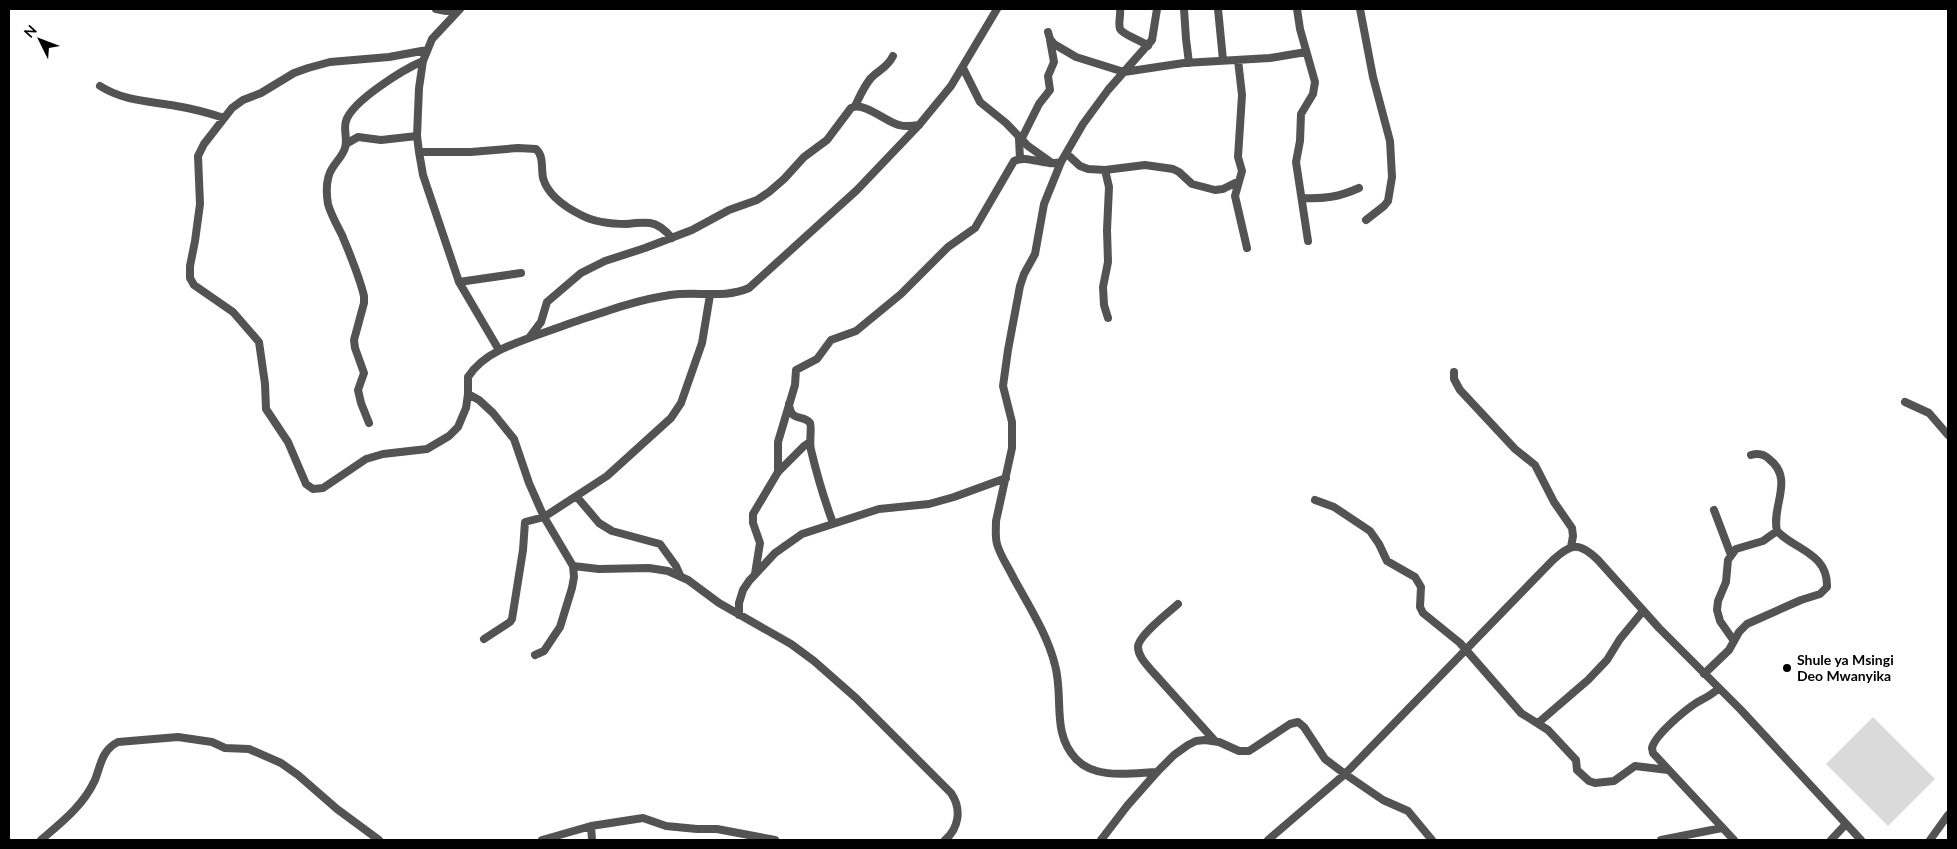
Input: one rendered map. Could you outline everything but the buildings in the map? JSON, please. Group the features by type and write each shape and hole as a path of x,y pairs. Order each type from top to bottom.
{"street":[{"path":"436,9 446,11 459,10"},
{"path":"427,50 389,57 330,62 294,73 232,108 198,156 200,204 190,266 190,278 194,285 233,312 259,342 265,384 266,409 288,442 306,484 313,489 323,488 366,459 383,454 427,449 450,436 458,427 466,408 468,377 499,350 529,338 647,299 672,294 710,295 740,292 749,288 857,190 920,125 963,68 997,9"},
{"path":"1120,9 1120,28 1122,32 1148,46"},
{"path":"1157,9 1154,36 1148,46 1124,72 1083,124 1067,154 1058,163 1044,204 1035,254 1020,286 1009,343 1003,386 1012,431 1012,448 996,521 997,543 1003,559 1045,638 1055,664 1060,703 1060,727 1067,747 1077,760 1098,771 1114,774 1157,772"},
{"path":"1184,9 1189,63"},
{"path":"1218,9 1223,60"},
{"path":"1297,9 1300,29 1315,82 1313,94 1301,114 1300,141 1296,152 1308,241"},
{"path":"1360,9 1372,77 1390,141 1392,177 1388,201 1366,220"},
{"path":"459,10 441,28 427,50 419,88 417,136 423,175 460,282 499,350"},
{"path":"1020,159 1020,140 1038,104 1050,90 1048,76 1054,62 1054,55 1049,36 1076,58 1124,72 1189,63 1289,56 1306,52"},
{"path":"529,338 541,322 547,302 581,274 604,261 692,230 730,210 747,205 769,192 804,157 827,140 848,111 855,106 871,78 887,66 893,56"},
{"path":"1238,60 1242,95 1238,157 1242,167 1235,196 1247,248"},
{"path":"369,423 358,390 364,373 354,340 364,296 342,235 332,216 328,194 330,172 344,150 346,144 346,121 353,112 386,82 411,66 423,62"},
{"path":"963,68 980,102 1006,123 1020,140 1058,163"},
{"path":"100,86 108,91 139,102 171,105 224,118"},
{"path":"855,106 870,110 898,125 920,125"},
{"path":"346,144 363,137 381,140 417,136"},
{"path":"419,152 536,149 540,154 543,176 549,191 567,207 582,216 596,220 624,224 651,223 660,226 672,238"},
{"path":"1067,154 1080,166 1105,170 1145,165 1173,169 1192,184 1215,190 1223,189 1239,180"},
{"path":"778,472 778,442 795,385 796,370 817,358 832,340 856,331 901,294 948,247 975,228 1014,161 1020,159 1058,163"},
{"path":"1105,170 1109,187 1108,262 1103,287 1104,305 1108,318"},
{"path":"1302,198 1342,196 1359,188"},
{"path":"460,282 521,273"},
{"path":"484,638 510,622 512,618 523,550 524,523 544,517 608,476 665,424 676,411 702,343 710,295"},
{"path":"1454,372 1454,379 1460,390 1515,449 1534,465 1554,502 1572,528 1574,536 1571,547"},
{"path":"468,394 479,400 493,413 514,439 529,483 544,517 572,566 574,577 572,588 560,627 544,651 535,655"},
{"path":"1905,402 1931,415 1948,435"},
{"path":"789,404 790,411 794,416 810,423 810,442 822,494 834,523"},
{"path":"755,574 760,543 752,514 778,472 810,442"},
{"path":"1704,674 1725,653 1740,630 1751,622 1801,600 1820,594 1826,588 1826,576 1817,560 1777,531 1774,521 1781,496 1782,479 1777,466 1768,457 1759,454 1751,455"},
{"path":"739,615 739,603 743,590 755,574 775,552 802,534 879,509 929,504 1006,478"},
{"path":"577,497 599,523 612,531 660,544 676,566 680,575"},
{"path":"1315,500 1334,507 1370,531 1387,561 1410,573 1419,582 1421,587 1420,607 1424,613 1460,643 1521,712 1548,730 1576,760 1577,770 1589,781 1595,783 1614,781 1635,766 1668,770"},
{"path":"1714,510 1732,555"},
{"path":"1734,641 1720,621 1717,610 1718,601 1726,582 1726,564 1736,549 1763,541 1777,531"},
{"path":"1268,840 1345,774 1553,560 1571,547 1578,546 1589,552 1861,840"},
{"path":"572,566 599,569 649,568 680,575 739,615 791,644 836,680 951,793 958,806 958,816 955,828 945,840"},
{"path":"1178,604 1151,628 1139,642 1138,648 1147,666 1216,741"},
{"path":"1538,723 1588,680 1607,660 1620,639 1643,611"},
{"path":"1719,688 1683,714 1653,744 1653,753 1734,840"},
{"path":"1101,840 1127,806 1157,772 1174,755 1196,740 1216,741 1239,750 1249,751 1293,722 1298,722 1304,727 1325,759 1383,800 1408,811 1432,840"},
{"path":"41,840 65,820 84,799 95,780 104,755 111,746 118,742 178,737 212,742 225,748 249,749 280,763 379,840"},
{"path":"1930,840 1948,815"},
{"path":"542,840 591,826 643,818 666,826 717,829 775,840"},
{"path":"1831,840 1846,824"},
{"path":"591,826 592,840"},
{"path":"1661,840 1722,828"}],"shaded area":[{"path":"1873,717 1935,779 1888,826 1826,764"}],"place":[{"name":"Shule ya Msingi Deo Mwanyika","path":"1787,668"}]}
